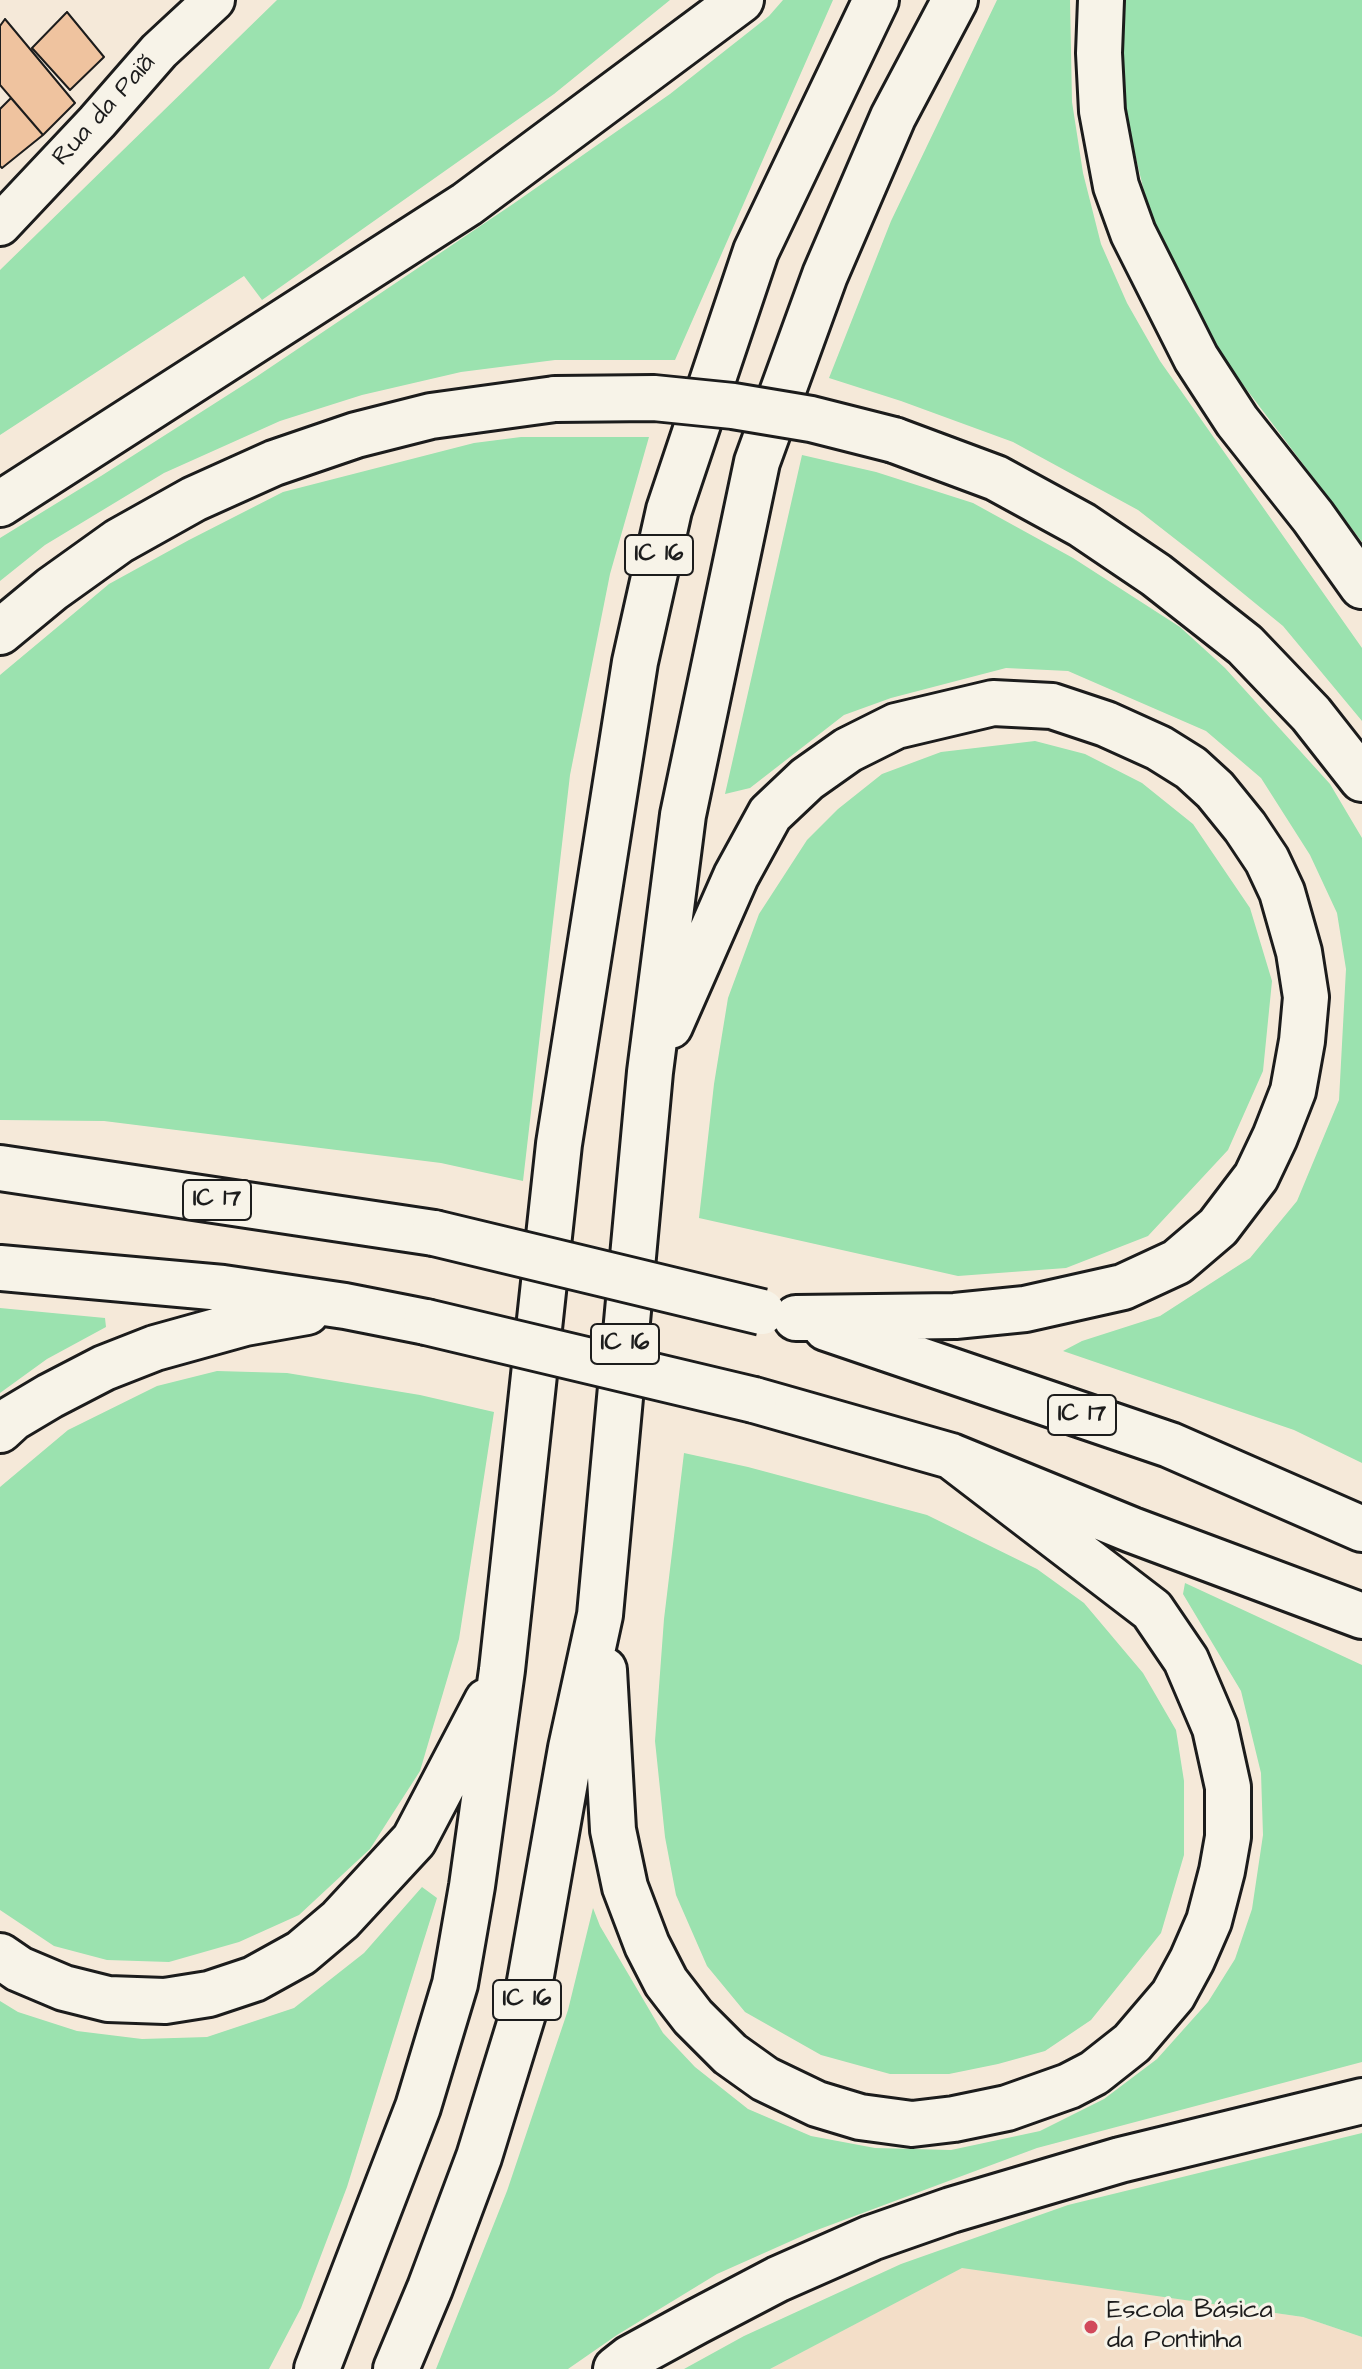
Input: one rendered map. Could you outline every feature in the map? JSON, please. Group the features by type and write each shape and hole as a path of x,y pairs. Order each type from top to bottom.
{"highway":[{"path":"0,504 467,204 741,0"},
{"name":"IC 16","path":"317,2369 418,2107 455,1984 502,1670 559,1144 635,662 669,510 756,251 876,0"},
{"name":"IC 16","path":"396,2369 479,2157 526,2004 571,1748 600,1615 650,1072 683,815 757,462 825,275 893,117 955,0"},
{"path":"1101,0 1099,53 1102,111 1116,186 1133,233 1196,358 1237,421 1313,517 1362,586"},
{"path":"0,632 52,589 119,541 194,499 274,463 356,435 431,416 555,399 654,398 733,406 811,419 894,440 996,478 1082,525 1156,575 1245,645 1311,714 1362,779"},
{"path":"650,1072 736,876 770,814 807,779 838,757 896,726 993,703 1052,706 1106,724 1159,748 1191,768 1215,790 1267,860 1282,892 1299,952 1306,997 1302,1041 1293,1091 1275,1137 1256,1177 1218,1227 1177,1262 1123,1287 1039,1306 955,1316 779,1315"},
{"name":"IC 17","path":"0,1168 434,1233 779,1315 1170,1445 1362,1529"},
{"path":"0,1268 223,1288 345,1306 426,1322 754,1400 951,1456 1132,1530 1362,1616"},
{"path":"0,1430 13,1418 50,1396 104,1368 155,1348 245,1323 345,1306"},
{"path":"600,1615 613,1830 625,1887 647,1945 666,1982 693,2017 730,2054 765,2079 817,2104 860,2117 912,2124 954,2119 1007,2108 1069,2086 1094,2073 1132,2043 1173,1995 1209,1921 1228,1837 1228,1787 1215,1728 1186,1660 1152,1610 951,1456"},
{"path":"0,1956 19,1969 64,1988 108,1999 165,2001 209,1994 254,1979 289,1960 340,1920 414,1840 502,1670"},
{"path":"616,2369 751,2293 871,2238 951,2210 1120,2160 1362,2101"}],"street":[{"name":"Rua da Paiã","path":"0,225 159,51 214,0"}],"shaded area":[{"name":"Escola Básica da Pontinha","path":"962,2267 1303,2317 1362,2337 1362,2369 770,2369"}],"green space":[{"path":"277,0 670,0 554,94 262,300 244,276 0,435 0,270"},
{"path":"783,0 833,0 675,360 555,360 461,372 362,395 280,421 164,473 45,545 0,581 0,538 256,377 513,204 670,94 769,16"},
{"path":"997,0 1070,0 1072,102 1083,173 1101,244 1127,303 1160,361 1362,648 1362,721 1283,626 1138,510 1013,442 829,378 891,221"},
{"path":"1123,0 1362,0 1362,542 1216,349 1154,232 1120,93"},
{"path":"521,437 649,437 610,574 570,775 523,1181 441,1163 104,1121 0,1120 0,675 109,584 283,492 474,443"},
{"path":"802,455 876,472 973,503 1073,558 1180,627 1225,668 1330,784 1362,838 1362,1463 1294,1430 1063,1351 1082,1341 1160,1316 1250,1258 1297,1201 1339,1100 1346,969 1337,913 1310,855 1261,778 1206,731 1068,671 1006,668 891,698 844,715 750,788 725,794"},
{"path":"1035,741 1085,754 1142,783 1193,824 1250,908 1272,981 1263,1071 1228,1150 1148,1236 1066,1268 958,1276 699,1218 714,1084 728,998 759,914 807,840 838,809 882,774 941,752"},
{"path":"0,1308 105,1318 106,1327 47,1359 0,1393"},
{"path":"217,1371 287,1373 420,1395 494,1412 459,1639 420,1771 370,1849 299,1915 239,1942 169,1962 107,1960 54,1946 0,1910 0,1487 68,1430 157,1386"},
{"path":"684,1453 927,1515 1037,1569 1084,1603 1143,1673 1176,1730 1184,1781 1184,1855 1161,1933 1091,2020 1045,2051 949,2074 890,2074 821,2055 745,2012 707,1966 676,1895 665,1837 655,1741 664,1619"},
{"path":"1185,1583 1362,1665 1362,2062 1037,2148 809,2233 717,2274 568,2369 436,2369 507,2191 568,2010 593,1908 600,1926 663,2033 695,2067 748,2109 811,2136 875,2148 951,2150 1040,2131 1104,2099 1157,2059 1208,2002 1235,1959 1252,1909 1263,1835 1261,1773 1241,1691 1183,1594"},
{"path":"422,1887 437,1898 347,2187 301,2308 269,2369 0,2369 0,2001 18,2012 77,2031 142,2039 207,2037 294,2008 364,1953"},
{"path":"1362,2133 1362,2337 1303,2317 962,2268 770,2369 684,2369 744,2336 901,2264 1068,2205"}],"building":[{"path":"67,12 104,57 70,90 32,48"},
{"path":"5,19 75,103 43,135 0,85 0,26"},
{"path":"11,98 43,135 2,168 0,109"}],"place":[{"name":"Escola Básica da Pontinha","path":"1091,2327"}]}
